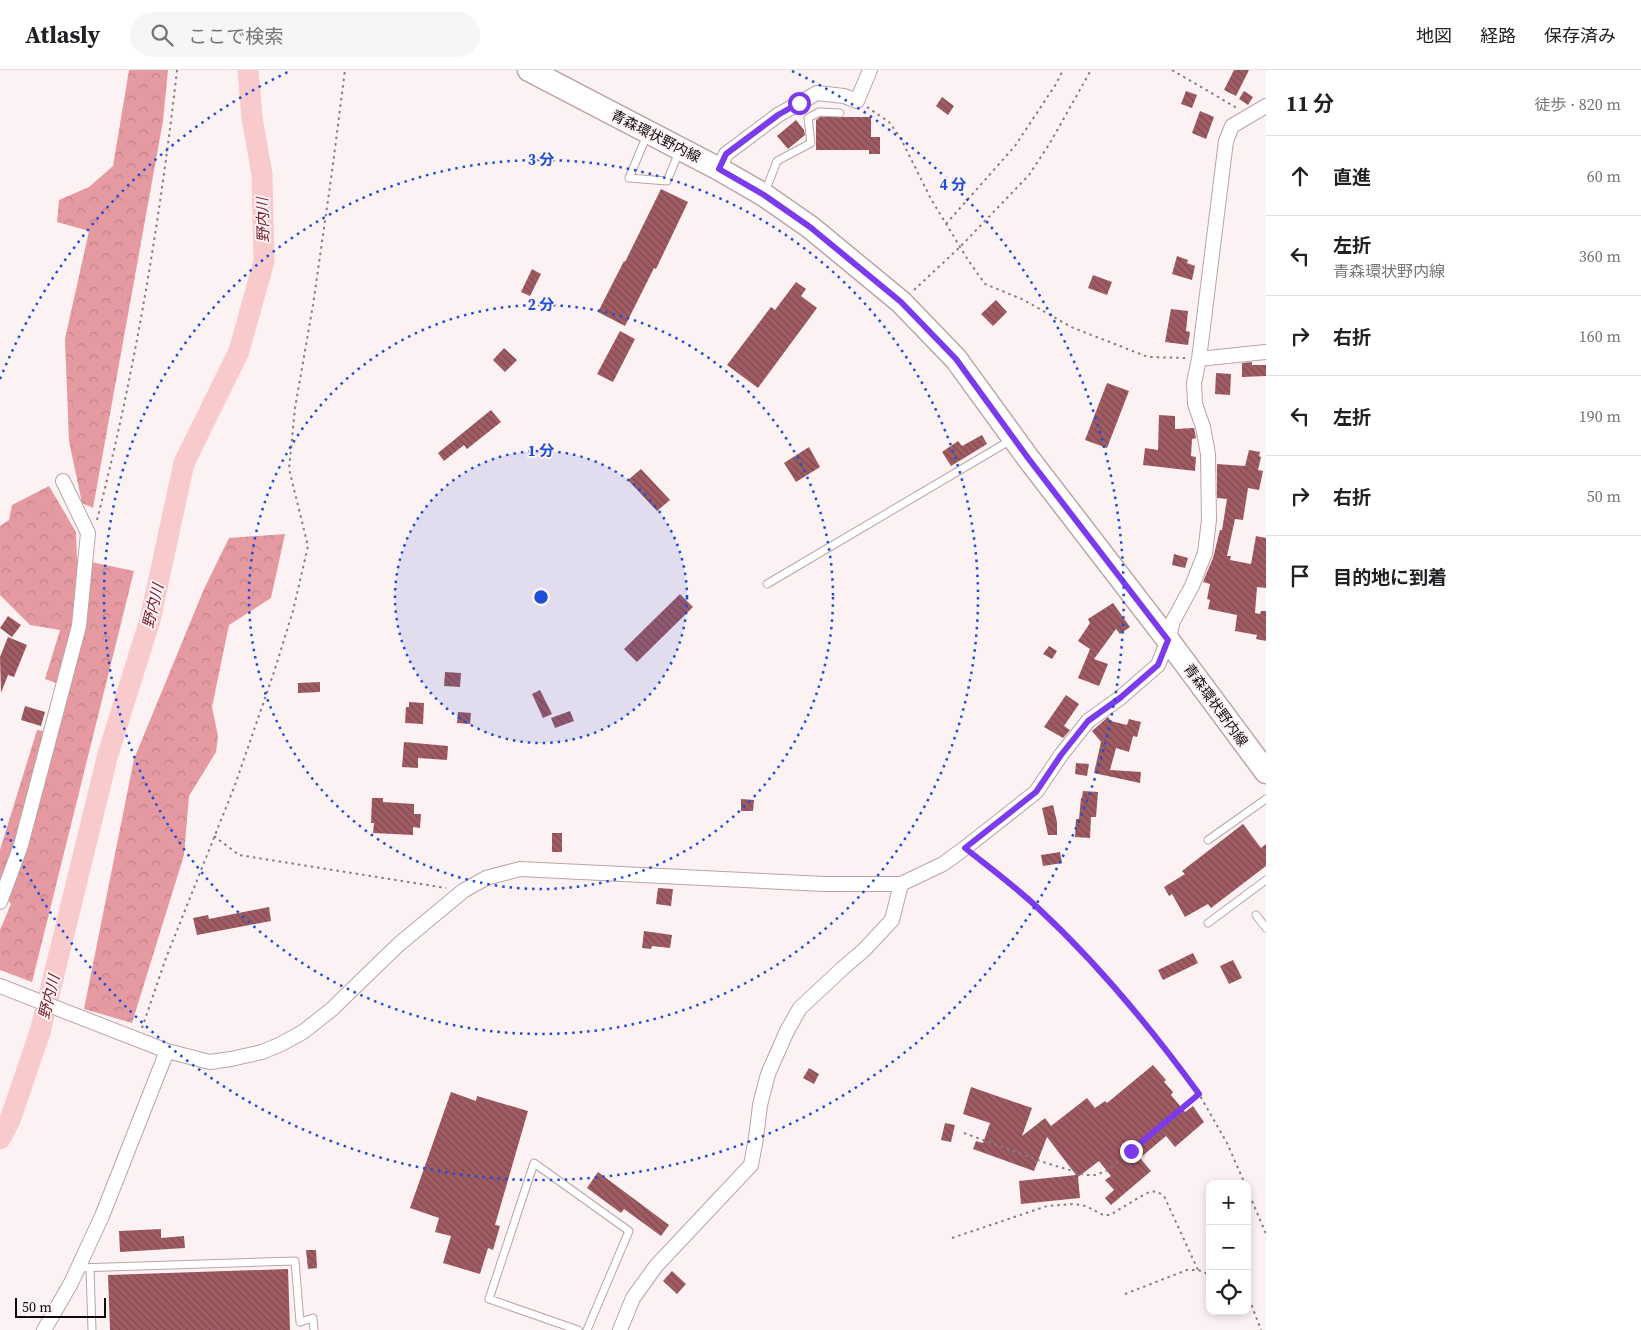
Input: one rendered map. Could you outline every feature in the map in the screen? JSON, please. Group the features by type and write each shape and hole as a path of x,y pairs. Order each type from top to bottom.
{"main road":[{"name":"青森環状野内線","path":"529,70 719,169 764,195 810,227 901,302 956,359 1013,438 1168,640 1266,772"}],"street":[{"path":"719,169 726,154 778,115 817,93 844,96 857,101 870,70"},
{"path":"0,986 167,1051 210,1062 262,1052 303,1032 332,1009 398,945 463,891 486,878 520,869 815,884 901,884 943,864 1036,792 1061,755 1088,721 1120,698 1158,665 1173,621 1192,586 1205,553 1208,528 1208,454 1203,427 1195,404 1194,383 1199,359 1226,141 1232,126 1266,106"},
{"path":"1199,359 1266,352"},
{"path":"0,902 21,845 78,626 88,533 62,482"},
{"path":"620,1330 633,1298 656,1266 751,1165 760,1105 768,1074 787,1031 800,1008 864,950 892,920 901,884"},
{"path":"44,1330 71,1283 84,1268 102,1216 167,1051"}],"lane":[{"path":"764,195 777,162 811,143 808,118 819,112 840,113"},
{"path":"648,133 629,178 667,181 680,149"},
{"path":"767,584 1013,438"},
{"path":"1208,840 1266,799"},
{"path":"1208,923 1266,880"},
{"path":"1256,915 1266,928"},
{"path":"578,1330 489,1299 534,1163 629,1231 587,1330"},
{"path":"92,1330 84,1268 295,1260 300,1322 312,1318 314,1330"}],"path":[{"path":"88,533 96,522 117,443 140,327 169,142 177,70"},
{"path":"134,1038 235,785 293,611 308,546 289,469 295,408 314,305 344,70"},
{"path":"946,224 1015,146 1056,84 1063,70"},
{"path":"901,302 960,247 1029,175 1050,143 1091,70"},
{"path":"1172,70 1250,116"},
{"path":"857,101 889,122 900,137 931,199 985,284 1024,300 1071,327 1148,356 1199,359"},
{"path":"214,836 239,855 463,891"},
{"path":"965,848 1039,908 1114,986 1149,1026 1199,1094 1227,1143 1243,1180"},
{"path":"964,1133 1046,1163 1086,1175 1096,1175 1108,1170 1199,1094"},
{"path":"952,1238 1047,1206 1074,1204 1086,1206 1103,1214 1110,1215 1151,1191 1158,1192 1164,1196 1198,1270"},
{"path":"1251,1198 1266,1234"},
{"path":"1125,1294 1187,1270 1198,1270 1206,1273"},
{"path":"1251,1304 1261,1330"}],"green space":[{"path":"129,70 168,70 163,121 93,508 82,503 69,441 65,339 89,231 57,222 59,200 89,187 113,166"},
{"path":"49,486 76,532 77,559 134,571 32,982 0,970 0,930 11,904 0,890 0,850 37,730 45,731 56,683 45,679 60,630 30,625 0,595 0,526 9,520 12,505"},
{"path":"285,534 271,598 229,625 212,707 218,736 216,752 189,796 184,855 132,1023 84,1009 134,759 204,589 229,538"}],"building":[{"path":"1234,70 1249,70 1236,96 1224,90"},
{"path":"1186,91 1197,95 1192,108 1181,104"},
{"path":"1244,91 1253,97 1248,105 1239,99"},
{"path":"942,97 954,106 948,115 936,106"},
{"path":"1200,111 1214,117 1206,139 1192,133"},
{"path":"820,117 871,117 871,137 880,137 880,154 869,154 869,150 816,150 816,120"},
{"path":"796,120 804,130 805,135 788,149 777,136"},
{"path":"661,189 688,202 656,269 654,268 625,326 598,312"},
{"path":"1177,256 1188,260 1187,263 1195,266 1192,280 1172,274"},
{"path":"532,269 541,274 530,296 521,292"},
{"path":"1093,275 1112,282 1107,295 1088,288"},
{"path":"796,282 806,289 801,296 817,308 758,388 727,365 771,307 775,310"},
{"path":"996,300 1007,312 993,326 981,314"},
{"path":"1171,309 1188,311 1186,331 1190,332 1188,345 1165,342"},
{"path":"620,331 635,339 613,382 597,374"},
{"path":"504,348 517,360 505,372 493,360"},
{"path":"1252,362 1252,365 1266,365 1266,376 1242,377 1242,363"},
{"path":"1216,373 1231,374 1230,395 1215,394"},
{"path":"1107,383 1129,391 1107,448 1085,440"},
{"path":"491,410 501,422 467,449 464,445 444,461 438,453"},
{"path":"1159,415 1175,416 1175,429 1194,428 1196,438 1192,439 1191,456 1196,457 1195,471 1143,465 1145,448 1158,450"},
{"path":"982,435 987,444 951,466 942,452 958,441 962,446"},
{"path":"809,447 820,467 796,482 784,463"},
{"path":"1249,450 1260,452 1259,456 1261,457 1258,470 1263,471 1259,490 1248,488 1243,520 1235,519 1227,556 1231,556 1230,560 1251,564 1256,536 1266,538 1266,588 1257,587 1255,613 1260,614 1261,611 1266,611 1266,641 1256,639 1257,635 1235,631 1237,615 1208,609 1210,600 1207,599 1210,584 1203,582 1213,558 1220,530 1222,530 1227,499 1217,498 1217,464 1245,466"},
{"path":"641,469 670,500 657,511 628,480"},
{"path":"1174,554 1188,558 1185,568 1172,565"},
{"path":"680,594 693,607 637,662 624,649"},
{"path":"1113,603 1130,627 1120,634 1116,629 1094,659 1108,664 1099,686 1078,678 1090,649 1078,641 1090,623 1088,619"},
{"path":"8,616 21,625 12,637 0,628"},
{"path":"8,637 27,645 14,677 8,675 1,693 0,657"},
{"path":"1049,646 1057,651 1052,659 1043,654"},
{"path":"445,672 461,673 460,687 444,686"},
{"path":"320,682 320,692 298,693 298,683"},
{"path":"540,690 552,714 543,718 532,694"},
{"path":"1066,695 1079,704 1064,726 1070,730 1063,738 1044,727"},
{"path":"409,702 424,703 423,724 405,723 406,707 409,707"},
{"path":"25,706 45,712 41,726 21,720"},
{"path":"570,711 574,721 555,728 551,718"},
{"path":"458,712 471,713 470,724 457,723"},
{"path":"1108,717 1111,721 1127,725 1129,719 1141,722 1137,737 1133,736 1129,752 1116,748 1110,770 1141,772 1140,783 1094,773 1101,742 1092,731"},
{"path":"404,742 448,746 447,760 418,758 418,768 402,767"},
{"path":"1076,763 1089,764 1087,776 1075,774"},
{"path":"1083,791 1098,792 1096,817 1091,817 1090,838 1075,837 1076,819 1079,819"},
{"path":"372,798 383,798 383,802 414,804 414,814 421,814 420,828 413,827 413,835 373,833 374,823 371,823"},
{"path":"741,799 754,800 753,811 741,811"},
{"path":"1053,805 1057,822 1057,835 1048,835 1042,808"},
{"path":"1243,824 1261,848 1266,844 1266,866 1211,908 1208,904 1185,917 1172,894 1169,896 1164,887 1185,874 1182,871"},
{"path":"552,833 562,833 562,852 552,852"},
{"path":"1060,852 1062,863 1043,866 1041,855"},
{"path":"658,888 673,889 671,906 656,904"},
{"path":"269,907 271,921 197,935 193,918 208,915 209,919"},
{"path":"644,931 672,935 670,948 652,946 651,949 642,948"},
{"path":"1193,953 1198,963 1163,980 1158,970"},
{"path":"1233,960 1242,978 1229,984 1220,966"},
{"path":"1153,1065 1166,1080 1164,1082 1173,1092 1171,1095 1185,1112 1193,1106 1204,1122 1175,1147 1166,1136 1140,1158 1151,1171 1111,1205 1105,1198 1114,1190 1105,1180 1111,1176 1099,1161 1078,1177 1080,1198 1021,1204 1019,1181 1076,1175 1047,1137 1034,1171 973,1149 976,1141 983,1143 990,1123 963,1114 971,1087 1032,1108 1022,1136 1045,1118 1051,1126 1087,1098 1095,1108 1105,1101 1107,1103"},
{"path":"809,1068 819,1074 814,1084 803,1078"},
{"path":"451,1092 476,1101 477,1096 528,1111 495,1225 500,1226 493,1250 488,1248 480,1274 443,1263 451,1236 435,1232 439,1218 410,1208"},
{"path":"945,1123 955,1125 951,1142 941,1140"},
{"path":"598,1172 669,1225 661,1236 624,1209 621,1213 587,1188"},
{"path":"161,1229 161,1238 184,1236 185,1248 120,1252 119,1231"},
{"path":"306,1250 316,1250 317,1268 308,1269"},
{"path":"288,1269 290,1330 110,1330 108,1275"},
{"path":"672,1271 686,1284 677,1294 663,1281"}],"waterway":[{"name":"野内川","path":"0,1139 10,1120 40,1032 108,754 150,620 184,463 239,351 264,261 262,174 252,118 248,70"}],"route":[{"path":"799,103 778,115 726,154 719,169 764,195 810,227 901,302 956,359 1028,458 1168,640 1158,665 1120,698 1088,721 1061,755 1036,792 965,848 1039,908 1114,986 1149,1026 1199,1094 1131,1151"}]}
